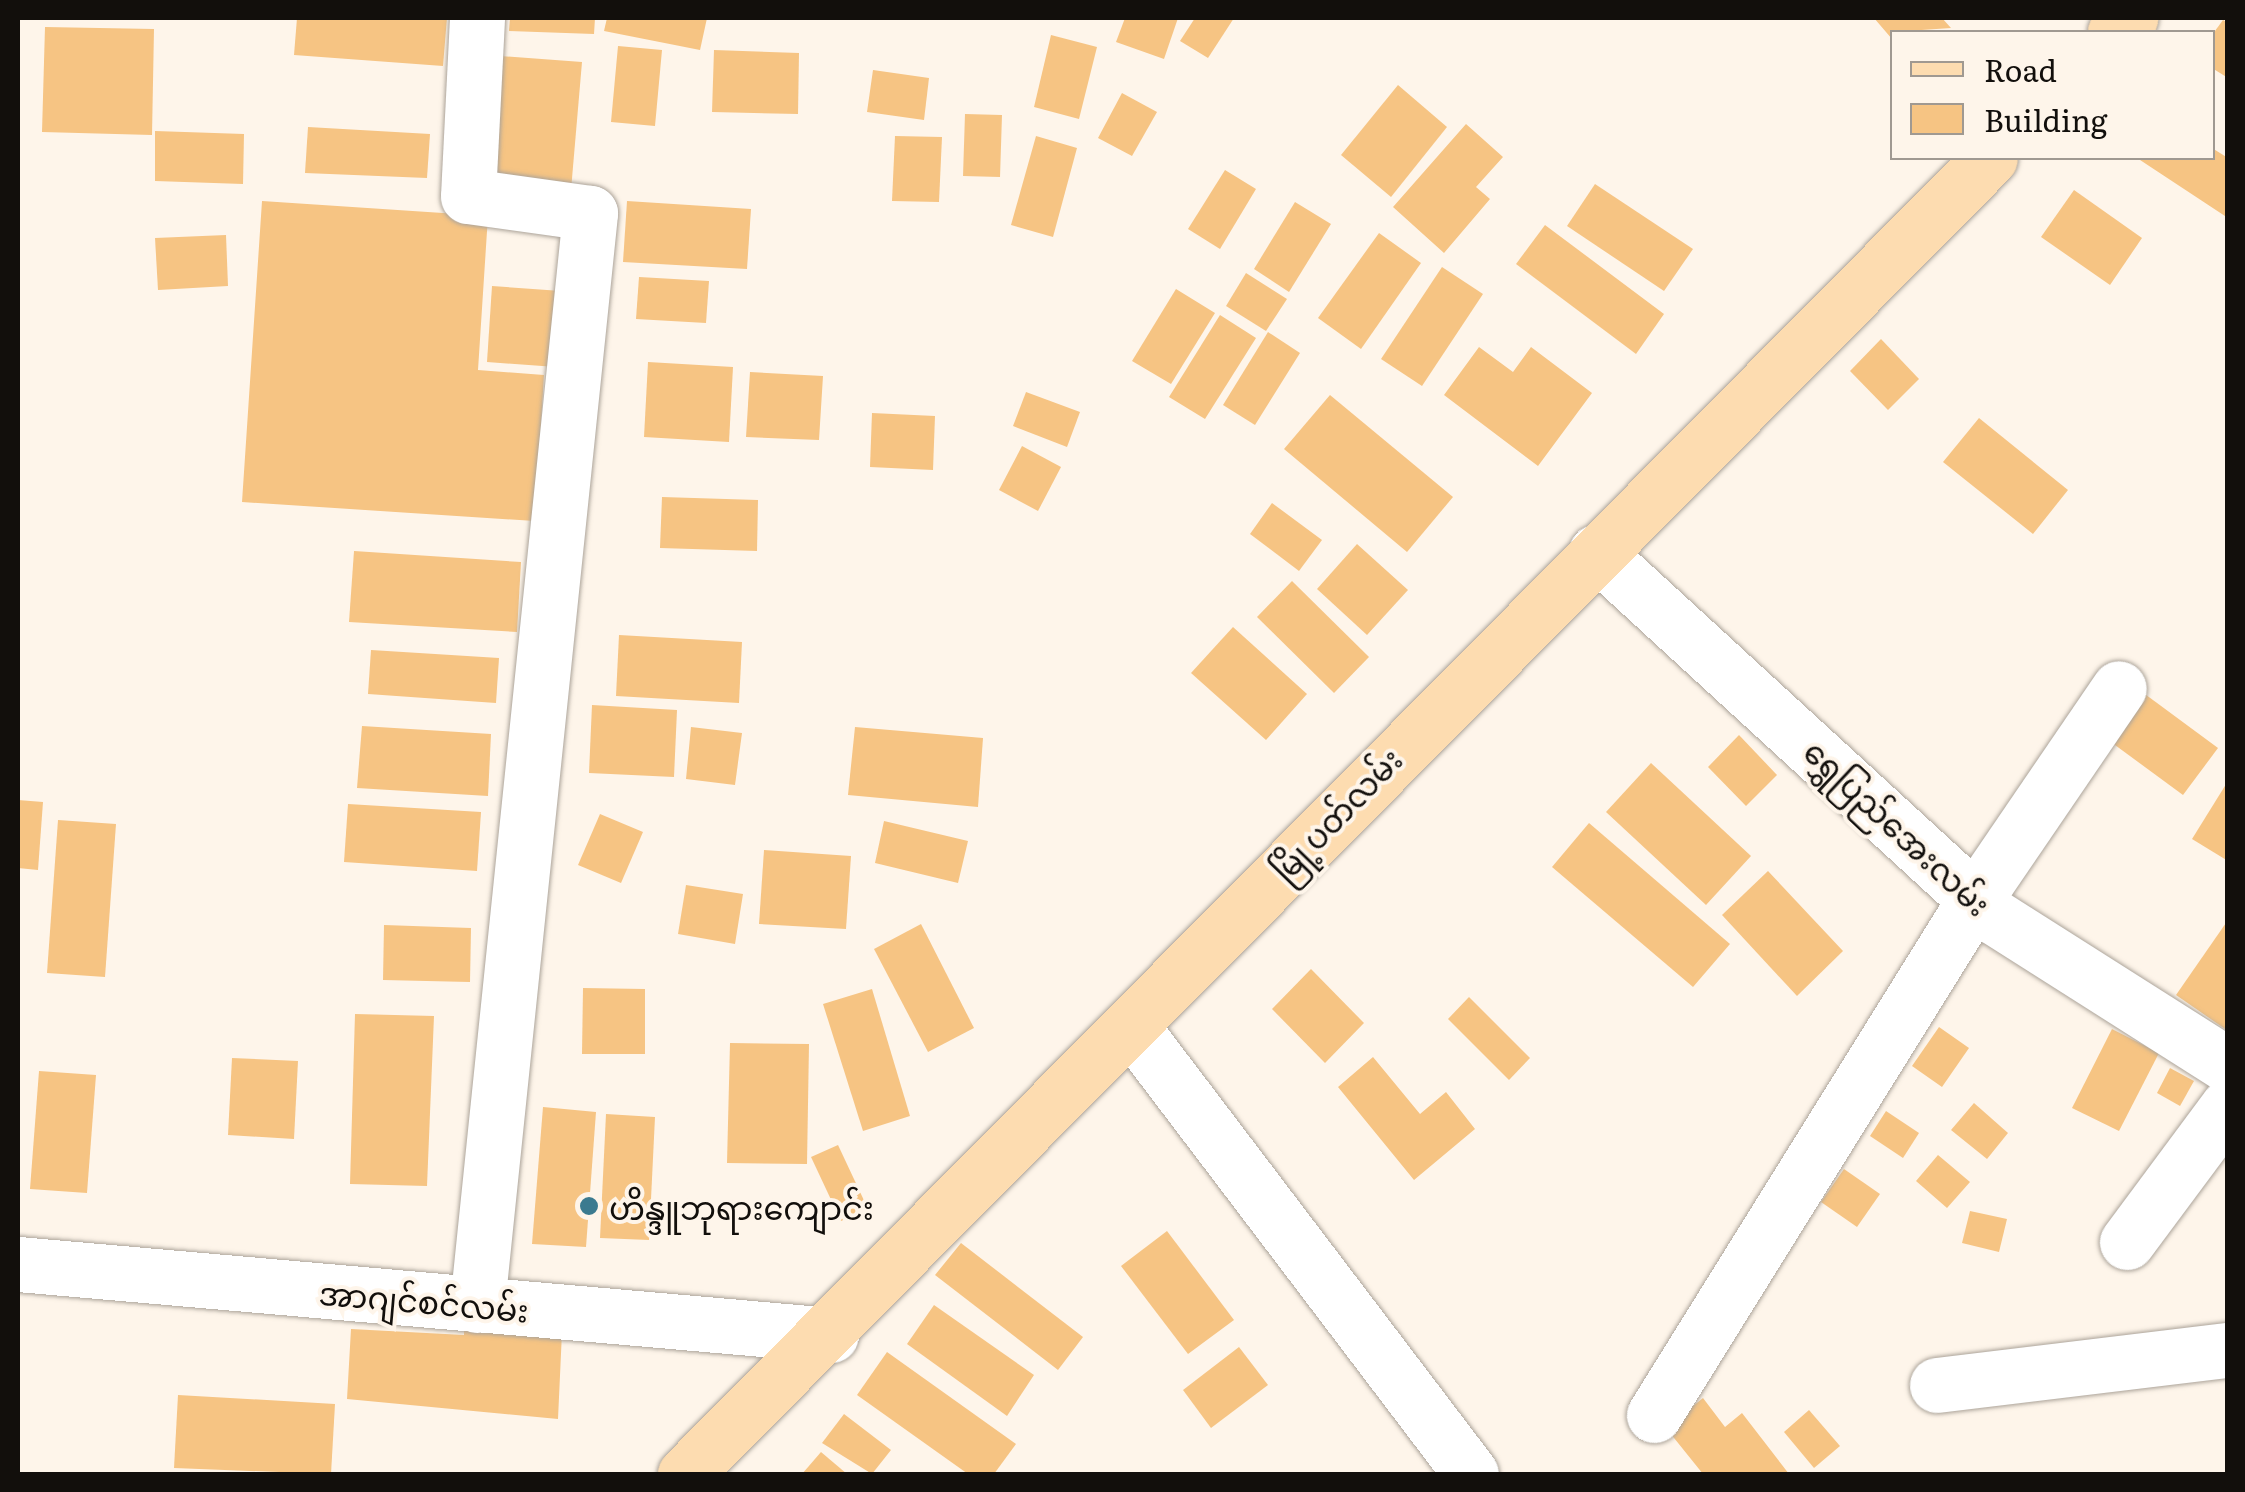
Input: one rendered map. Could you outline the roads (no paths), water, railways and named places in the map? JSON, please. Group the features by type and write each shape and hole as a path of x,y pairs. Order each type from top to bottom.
{"main road":[{"name":"မြို့ပတ်လမ်း","path":"686,1474 831,1335 1596,552 1988,160"}],"street":[{"path":"476,1304 590,213 468,196 477,18"},
{"name":"ရွှေပြည်အေးလမ်း","path":"1596,552 1976,900 2228,1065"},
{"path":"1654,1414 1976,900 2119,688"},
{"path":"1131,1026 1471,1474"},
{"path":"2127,1242 2228,1106"},
{"name":"အာဂျင်စင်လမ်း","path":"18,1264 831,1335"},
{"path":"1937,1385 2228,1350"}],"place":[{"name":"ဟိန္ဒူဘုရားကျောင်း","path":"589,1206"}]}
